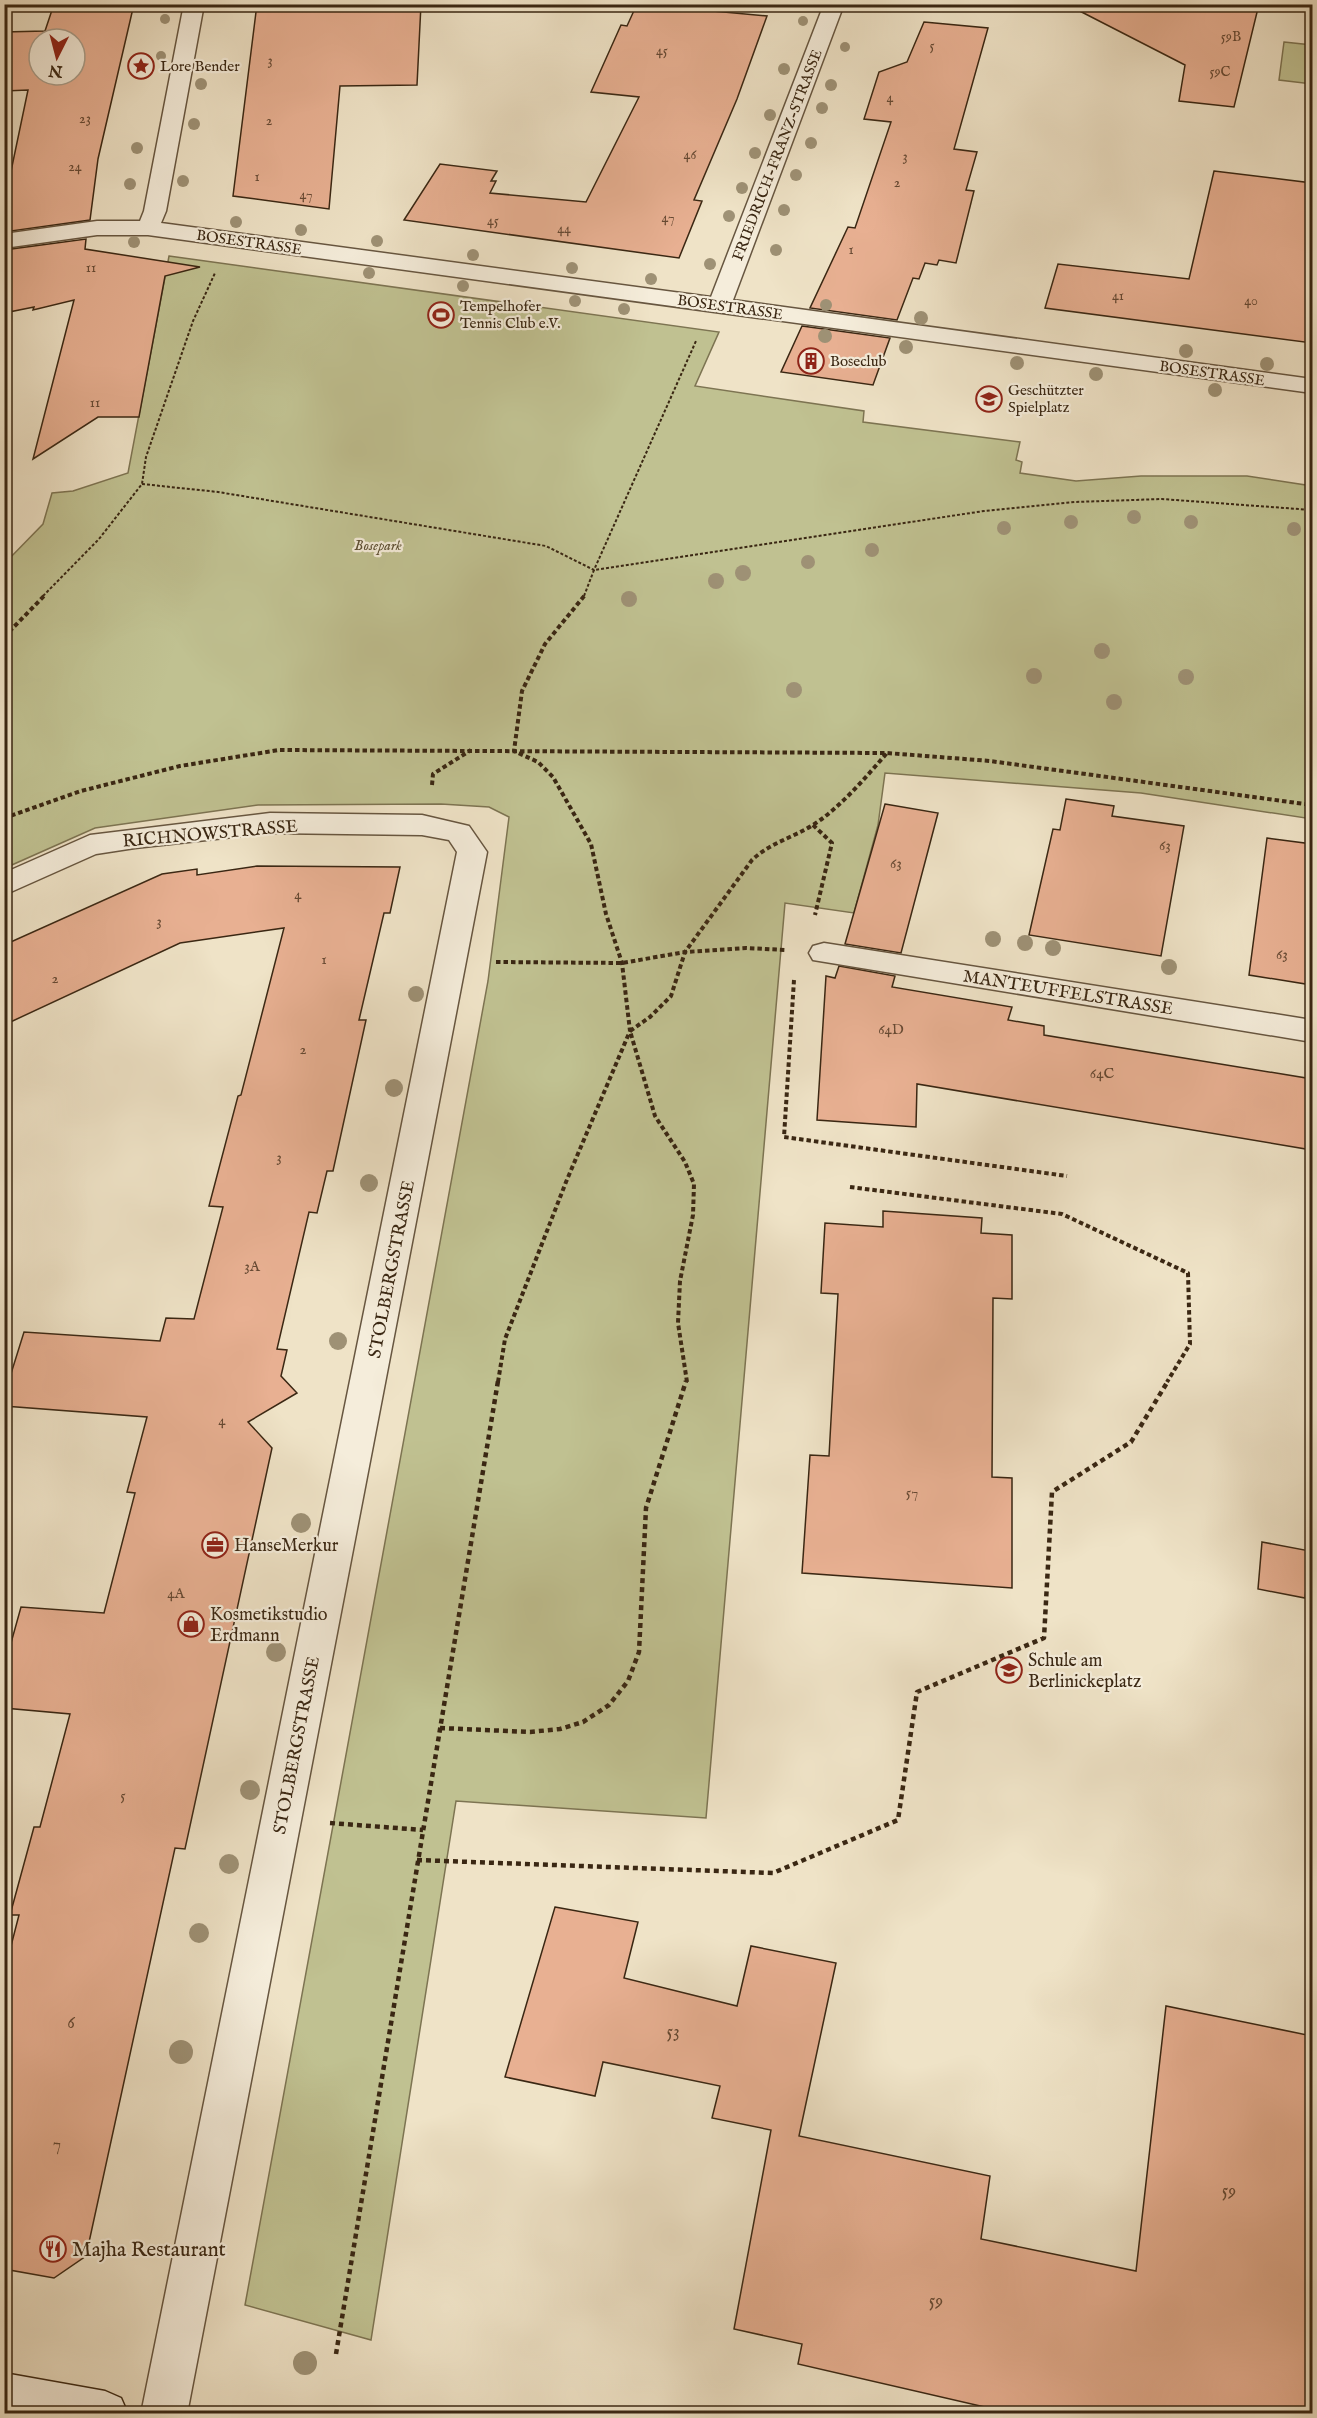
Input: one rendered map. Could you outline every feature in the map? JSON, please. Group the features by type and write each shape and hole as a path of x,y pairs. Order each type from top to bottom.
{"street":[{"path":"148,228 155,212 194,4"},
{"name":"FRIEDRICH-FRANZ-STRASSE","path":"720,305 834,4"},
{"name":"BOSESTRASSE","path":"4,241 97,228 148,228 1312,386"},
{"name":"RICHNOWSTRASSE","path":"4,885 90,845 135,838 270,823 422,825 459,833"},
{"name":"STOLBERGSTRASSE","path":"164,2414 472,852 459,833"},
{"name":"MANTEUFFELSTRASSE","path":"824,953 1312,1031"},
{"path":"4,2396 105,2414"}],"path":[{"path":"4,637 99,539 142,484 146,457 193,321 218,267"},
{"path":"514,751 522,691 545,644 587,592 594,570 699,334"},
{"path":"142,484 218,492 546,546 594,570 984,511 1076,502 1162,499 1242,503 1312,510"},
{"path":"4,818 81,791 158,771 279,750 887,753 1000,762 1312,805"},
{"path":"432,786 434,774 472,750"},
{"path":"440,1728 530,1732 560,1729 583,1722 609,1705 628,1681 639,1652 646,1508 687,1385 678,1323 680,1281 693,1215 694,1184 685,1162 655,1116 630,1031 622,963 606,915 599,873 578,817 553,777 538,762 514,751"},
{"path":"336,2354 505,1339 566,1182 630,1031 650,1017 671,996 685,952 711,920 752,860 765,848 813,825 854,790 887,753"},
{"path":"813,825 832,843 814,919"},
{"path":"487,962 622,963 685,952 746,948 794,950"},
{"path":"795,973 784,1137 1067,1176"},
{"path":"417,1860 773,1874 898,1820 917,1692 1044,1638 1052,1492 1131,1442 1190,1344 1188,1273 1062,1214 850,1187"},
{"path":"282,1819 423,1830"}],"green space":[{"path":"1284,42 1312,45 1312,84 1279,80"},
{"name":"Bosepark","path":"169,256 719,332 695,386 864,411 863,422 1020,442 1016,460 1022,462 1020,473 1076,481 1141,476 1247,476 1312,486 1312,819 1141,793 885,773 878,825 854,913 785,903 706,1818 456,1801 371,2340 245,2305 488,981 509,817 489,807 441,804 258,805 95,828 5,868 5,563 43,524 52,493 73,491 128,473"}],"building":[{"path":"54,4 134,4 98,159 90,220 4,232 4,177 10,176 28,90 4,91 4,32 27,31 27,87 87,87 87,27 46,27"},
{"path":"257,4 421,4 417,85 340,86 329,209 233,196"},
{"path":"637,4 767,16 737,99 694,200 702,201 679,258 404,220 440,164 497,171 491,181 496,181 490,193 586,202 639,97 591,92 621,25 627,26"},
{"path":"1066,4 1259,4 1234,107 1179,101 1185,65"},
{"path":"924,22 988,28 954,149 977,152 966,190 974,191 956,263 939,260 937,265 925,263 919,279 913,278 897,320 810,308 848,227 855,228 891,122 864,119 879,72 907,62"},
{"path":"1214,171 1312,183 1312,343 1045,308 1058,264 1189,279"},
{"path":"86,239 85,249 200,267 165,276 139,417 98,417 33,459 74,300 33,310 34,307 4,313 4,250"},
{"name":"Boseclub","path":"802,326 890,338 873,385 781,372"},
{"path":"1066,799 1114,806 1112,816 1184,826 1161,956 1029,935 1053,829 1060,830"},
{"path":"885,804 938,813 901,953 845,944"},
{"path":"1267,838 1312,844 1312,985 1249,975"},
{"path":"257,866 400,867 390,913 384,913 359,1020 366,1020 333,1171 327,1171 317,1213 309,1212 277,1349 287,1350 281,1376 297,1393 248,1422 272,1448 185,1849 175,1848 86,2256 54,2278 4,2269 4,1973 19,1915 10,1915 34,1827 40,1827 70,1714 4,1708 4,1668 21,1607 104,1613 135,1493 127,1492 147,1417 4,1406 4,1396 24,1332 160,1341 166,1318 194,1319 223,1207 209,1206 238,1096 241,1095 284,928 180,943 4,1025 4,945 162,874 197,869 197,875"},
{"path":"839,966 895,976 892,987 1012,1007 1008,1020 1044,1026 1044,1035 1312,1079 1312,1150 917,1084 916,1127 817,1120 826,976 835,978"},
{"path":"883,1211 982,1218 981,1233 1012,1235 1012,1299 993,1298 992,1477 1012,1478 1012,1588 802,1573 810,1455 829,1456 838,1294 821,1293 825,1223 883,1227"},
{"path":"1262,1542 1310,1551 1305,1598 1258,1589"},
{"path":"555,1907 638,1922 624,1978 737,2006 751,1946 836,1963 799,2136 990,2176 981,2239 1136,2271 1166,2006 1312,2036 1312,2414 1015,2414 798,2364 802,2344 734,2329 771,2130 712,2118 720,2086 603,2062 595,2096 505,2077"}],"place":[{"name":"Lore Bender","path":"141,66"},
{"name":"Tempelhofer Tennis Club e.V.","path":"441,315"},
{"name":"Boseclub","path":"811,361"},
{"name":"Geschützter Spielplatz","path":"989,399"},
{"name":"HanseMerkur","path":"215,1545"},
{"name":"Kosmetikstudio Erdmann","path":"191,1624"},
{"name":"Schule am Berlinickeplatz","path":"1009,1670"},
{"name":"Majha Restaurant","path":"53,2249"}]}
